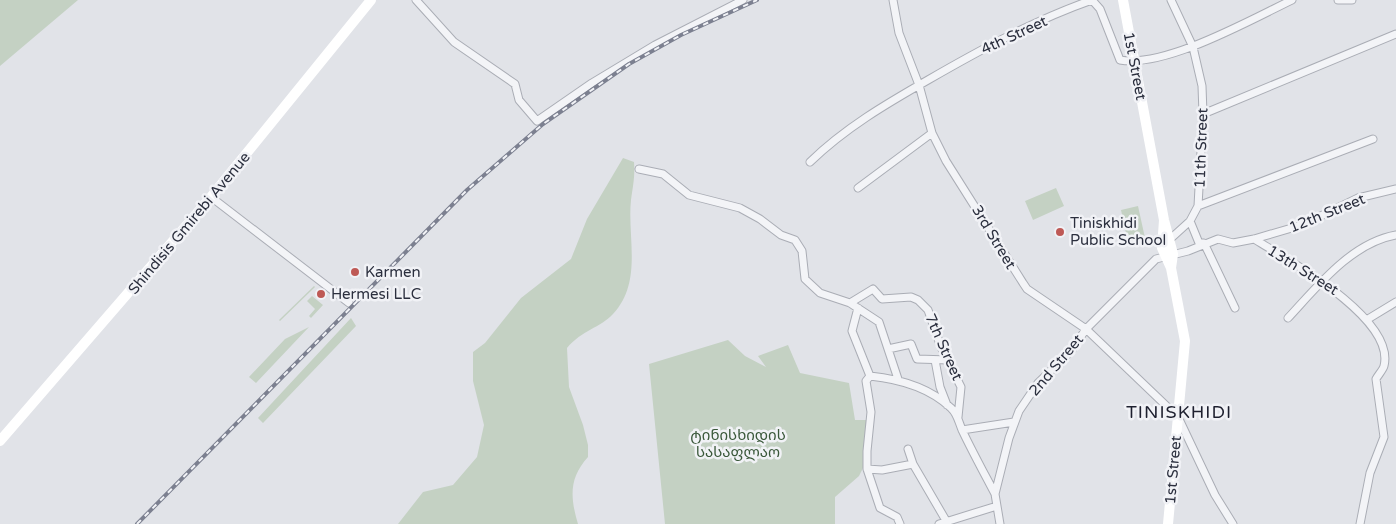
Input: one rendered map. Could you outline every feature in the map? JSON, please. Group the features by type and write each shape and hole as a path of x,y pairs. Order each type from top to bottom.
{"main road":[{"name":"Shindisis Gmirebi Avenue","path":"0,441 211,197 371,0"},
{"name":"1st Street","path":"1123,0 1164,220 1165,250 1171,268 1185,341 1168,524"}],"street":[{"path":"416,0 454,42 515,84 519,100 537,121 592,83 655,45 743,0"},
{"name":"3rd Street","path":"893,0 899,33 919,85 932,133 946,161 1027,289 1086,328 1178,417"},
{"name":"4th Street","path":"919,85 981,49 1092,0 1100,9 1120,60 1134,63"},
{"name":"11th Street","path":"1165,250 1190,221 1198,206 1202,114 1202,86 1193,47 1171,0"},
{"path":"1134,63 1193,47 1292,0"},
{"path":"1338,0 1352,0"},
{"path":"1202,114 1396,34"},
{"path":"810,162 836,138 919,85"},
{"path":"858,188 932,133"},
{"path":"1198,206 1372,139"},
{"path":"639,169 663,174 689,196 740,208 760,219 781,235 795,240 802,250 805,279 820,293 850,303 879,322 898,379"},
{"name":"12th Street","path":"1165,250 1188,251 1218,239 1233,243 1254,239 1302,225 1358,198 1396,189"},
{"path":"211,197 349,303"},
{"path":"1190,221 1199,243 1204,243 1235,308"},
{"path":"1288,318 1323,280 1365,247 1396,235"},
{"name":"13th Street","path":"1254,239 1339,290 1368,319 1377,331 1385,349 1384,366 1376,379 1384,438 1370,473 1360,524"},
{"name":"2nd Street","path":"1000,524 995,494 1014,422 1038,383 1071,351 1086,328 1165,250"},
{"name":"7th Street","path":"850,303 873,289 882,299 903,296 918,300 928,310 931,322 961,387 958,416"},
{"path":"1368,319 1396,302"},
{"path":"858,308 852,331 870,376"},
{"path":"888,349 911,344 917,358 948,360"},
{"path":"935,360 940,386 947,405"},
{"path":"870,376 898,379 924,389 947,405 958,416 962,430 995,494"},
{"path":"870,376 866,380 871,420 866,451 867,470 880,508 897,517 900,524"},
{"path":"1178,417 1215,495 1234,524"},
{"path":"962,430 1014,422"},
{"path":"908,449 913,464 945,523 997,506"},
{"path":"867,470 882,470 913,464"}],"green space":[{"path":"0,0 78,0 0,66"},
{"path":"623,158 634,162 630,214 632,259 628,288 622,301 608,319 579,337 567,348 569,387 588,445 588,457 574,480 573,496 578,524 398,524 423,492 453,485 477,457 484,425 473,381 473,352 485,343 521,298 571,259 587,219"},
{"path":"1056,188 1064,206 1033,220 1025,201"},
{"path":"1138,206 1145,238 1128,242 1121,210"},
{"path":"314,286 315,287 279,320"},
{"path":"312,296 323,305 311,318 309,316 315,309 307,301"},
{"path":"351,318 356,326 263,423 258,418"},
{"path":"309,327 256,383 249,377 285,339"},
{"name":"ტინისხიდის სასაფლაო","path":"728,340 745,356 766,367 758,356 788,345 800,373 849,383 855,420 871,420 867,469 863,468 859,476 835,497 835,524 665,524 649,364"}],"railway":[{"path":"137,524 467,190 543,124 629,64 681,35 757,0"}],"place":[{"name":"Tiniskhidi Public School","path":"1060,232"},
{"name":"Karmen","path":"355,272"},
{"name":"Hermesi LLC","path":"321,294"}],"district":[{"name":"TINISKHIDI","path":"1179,412"}]}
